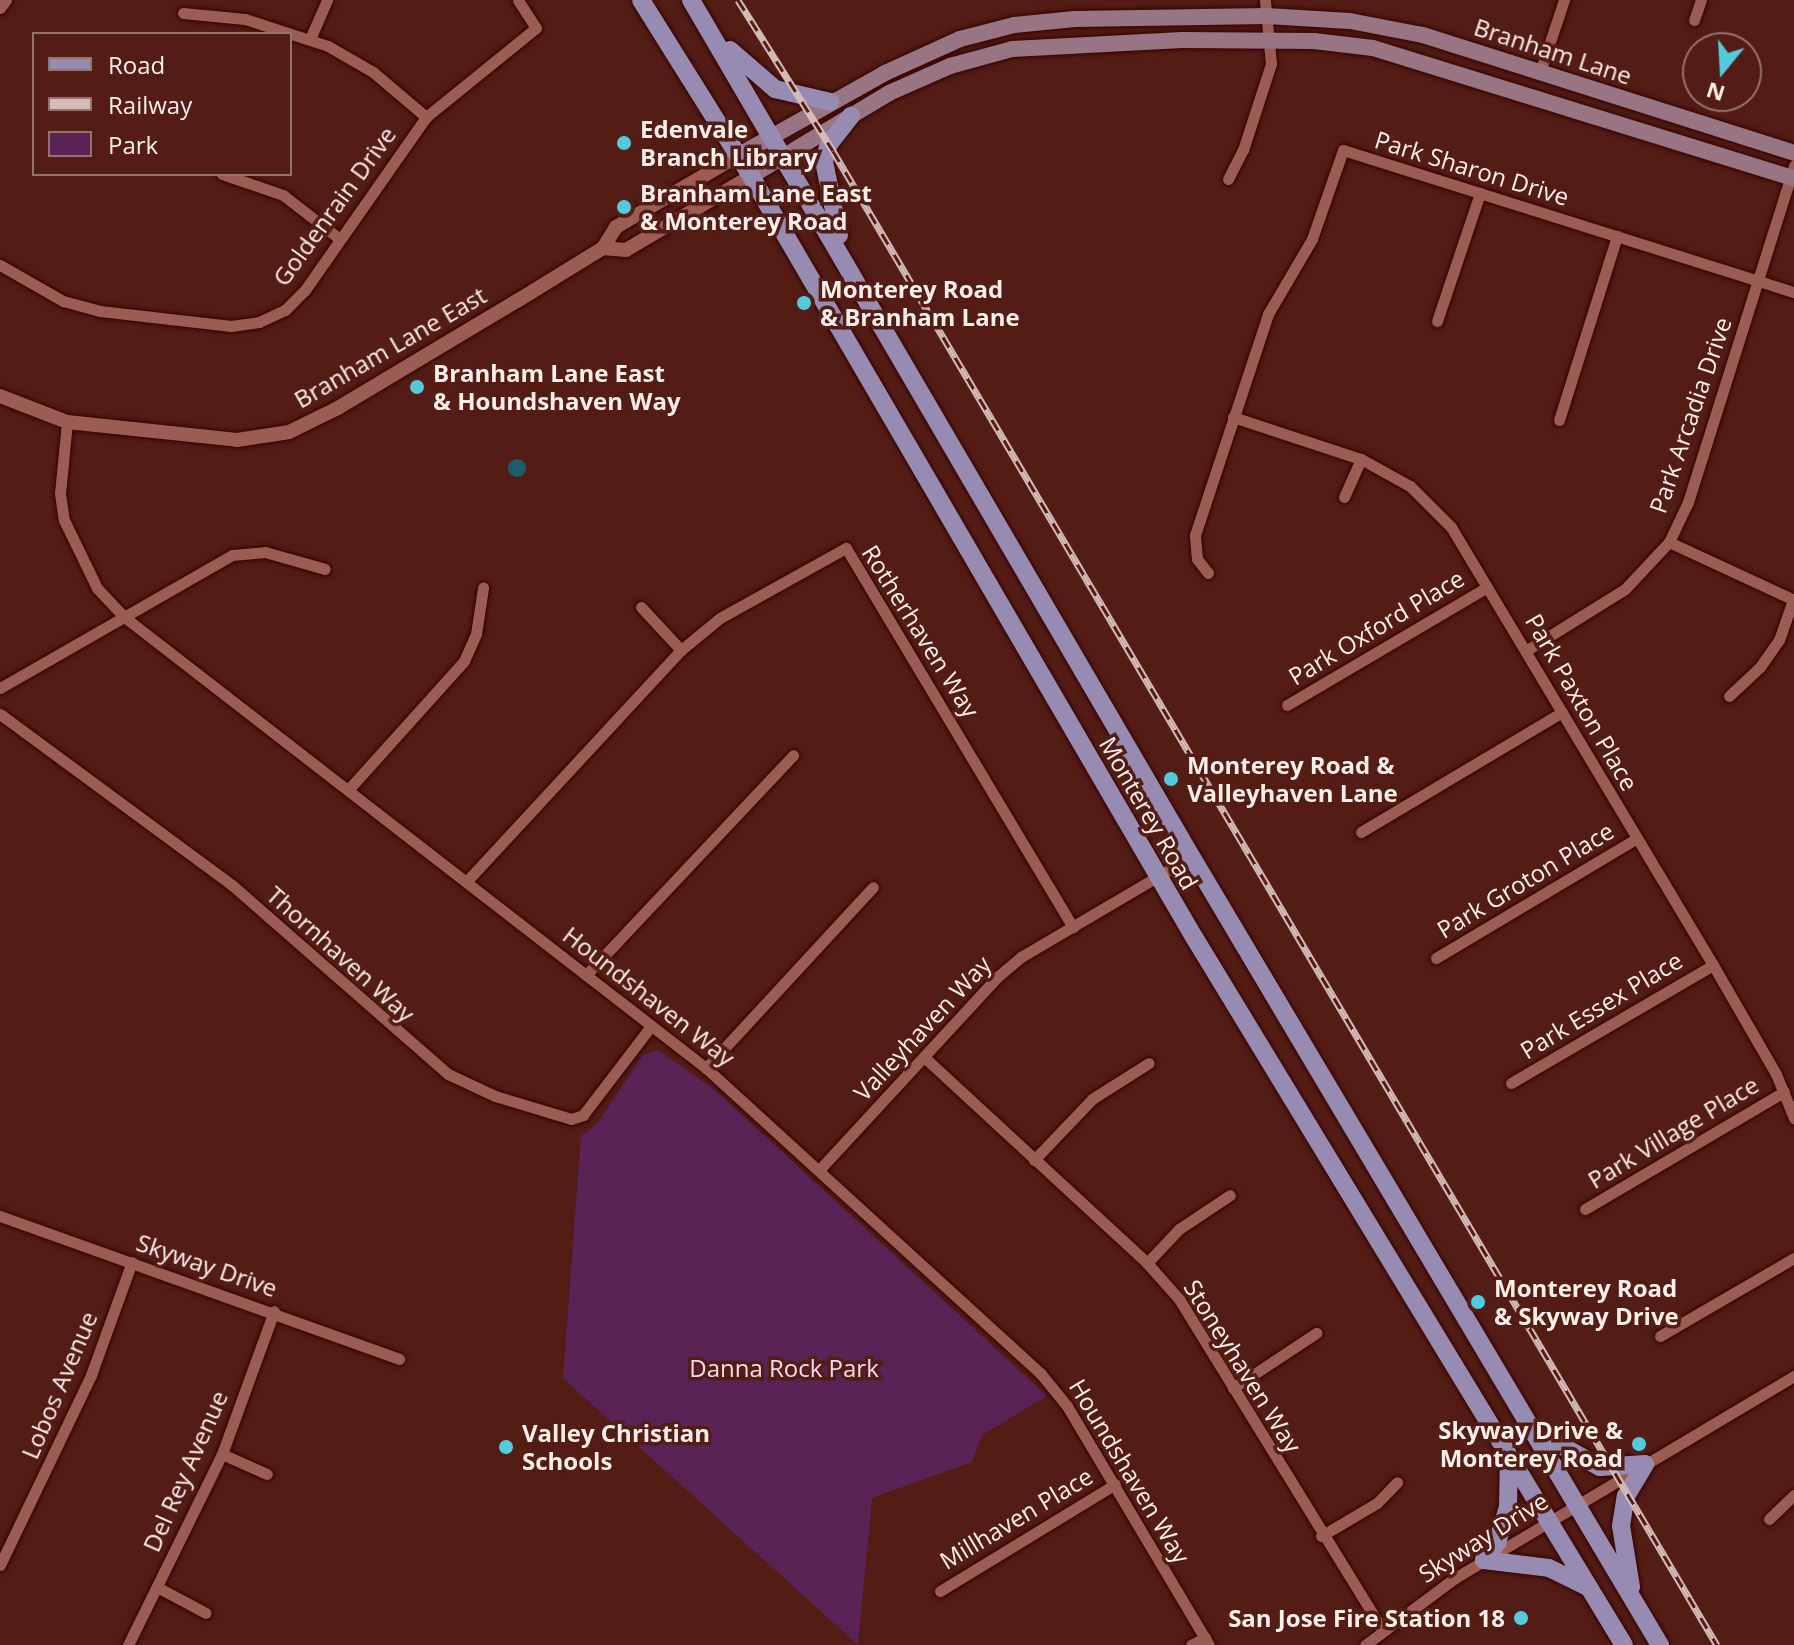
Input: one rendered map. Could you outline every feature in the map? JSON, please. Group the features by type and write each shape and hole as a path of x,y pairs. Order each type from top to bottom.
{"main road":[{"name":"Monterey Road","path":"641,0 739,155 1158,877 1624,1645"},
{"name":"Monterey Road","path":"691,0 1191,857 1536,1431 1660,1645"},
{"name":"Branham Lane","path":"831,102 948,44 1014,25 1266,8 1373,24 1540,72 1794,153"},
{"path":"713,35 775,89 831,102"},
{"name":"Branham Lane","path":"851,116 950,66 1012,49 1079,42 1268,40 1373,48 1439,64 1793,173"},
{"name":"Branham Lane East","path":"739,155 831,102"},
{"name":"Branham Lane East","path":"751,176 851,116"},
{"path":"844,258 823,171 829,144 851,116"},
{"path":"1536,1431 1588,1463 1645,1464 1626,1496 1621,1526 1633,1597"},
{"path":"1484,1560 1497,1543 1508,1507 1509,1455"},
{"path":"1484,1560 1549,1568 1589,1587"}],"street":[{"path":"0,8 6,0"},
{"path":"310,39 327,0"},
{"name":"Goldenrain Drive","path":"0,265 63,301 100,311 231,326 259,322 285,310 340,239 426,117 536,28 518,0"},
{"path":"1540,72 1564,0"},
{"path":"1694,20 1701,0"},
{"path":"1228,179 1243,150 1271,64 1266,8"},
{"path":"183,13 245,19 287,32"},
{"path":"292,33 310,39 373,72 426,117"},
{"name":"Park Sharon Drive","path":"1208,573 1197,559 1195,535 1268,314 1312,239 1343,150 1794,292"},
{"name":"Branham Lane East","path":"0,396 67,422 237,440 289,432 351,400 603,248 616,227 739,155"},
{"name":"Park Arcadia Drive","path":"1527,650 1625,589 1669,542 1688,502 1793,173"},
{"path":"228,176 283,195 340,239"},
{"name":"Branham Lane East","path":"603,248 626,250 751,176"},
{"path":"1437,321 1480,193"},
{"path":"1559,420 1617,236"},
{"name":"Park Paxton Place","path":"1233,417 1361,459 1410,486 1441,516 1527,650 1713,965 1784,1092 1794,1118"},
{"name":"Houndshaven Way","path":"67,422 60,493 64,520 97,588 123,616 706,1068 820,1169 1057,1390 1207,1641"},
{"path":"1344,497 1361,459"},
{"path":"1669,542 1793,600 1779,640 1760,667 1729,696"},
{"name":"Rotherhaven Way","path":"466,882 681,650 720,618 846,548 1073,927"},
{"path":"0,688 232,555 265,552 325,569"},
{"name":"Park Oxford Place","path":"1287,705 1487,587"},
{"path":"348,790 464,661 476,634 483,588"},
{"path":"641,607 681,650"},
{"path":"1361,832 1562,712"},
{"name":"Thornhaven Way","path":"0,714 232,885 448,1074 495,1096 571,1119 583,1115 651,1026"},
{"path":"586,975 793,755"},
{"name":"Park Groton Place","path":"1436,958 1636,839"},
{"name":"Valleyhaven Way","path":"820,1169 996,978 1073,927 1191,857"},
{"path":"706,1068 873,887"},
{"name":"Park Essex Place","path":"1511,1083 1713,965"},
{"name":"Stoneyhaven Way","path":"924,1057 1147,1263 1179,1299 1321,1536 1383,1630"},
{"path":"1034,1160 1092,1099 1149,1063"},
{"name":"Park Village Place","path":"1585,1209 1784,1092"},
{"path":"1147,1263 1179,1229 1230,1195"},
{"name":"Skyway Drive","path":"0,1216 274,1311 399,1359"},
{"path":"1660,1336 1794,1258"},
{"name":"Lobos Avenue","path":"0,1565 91,1375 132,1262"},
{"name":"Del Rey Avenue","path":"128,1645 222,1454 274,1311"},
{"path":"1233,1388 1316,1333"},
{"name":"Skyway Drive","path":"1365,1645 1484,1560 1794,1376"},
{"path":"222,1454 267,1474"},
{"path":"1321,1536 1377,1503 1397,1482"},
{"name":"Millhaven Place","path":"940,1591 1115,1484"},
{"path":"1769,1519 1794,1495"},
{"path":"157,1587 206,1613"},
{"path":"1191,1645 1207,1641"}],"green space":[{"name":"Danna Rock Park","path":"658,1050 715,1090 1047,1396 982,1435 972,1462 872,1498 858,1645 563,1378 581,1136 597,1124 643,1055"}],"water":[{"path":"513,459 521,459 526,468 524,475 513,477 508,472 508,464"}],"railway":[{"path":"738,0 833,151 1717,1645"}],"place":[{"name":"Edenvale Branch Library","path":"624,143"},
{"name":"Branham Lane East & Monterey Road","path":"624,207"},
{"name":"Monterey Road & Branham Lane","path":"804,303"},
{"name":"Branham Lane East & Houndshaven Way","path":"417,387"},
{"name":"Monterey Road & Valleyhaven Lane","path":"1171,779"},
{"name":"Monterey Road & Skyway Drive","path":"1478,1302"},
{"name":"Skyway Drive & Monterey Road","path":"1639,1444"},
{"name":"Valley Christian Schools","path":"506,1447"},
{"name":"San Jose Fire Station 18","path":"1521,1618"}]}
